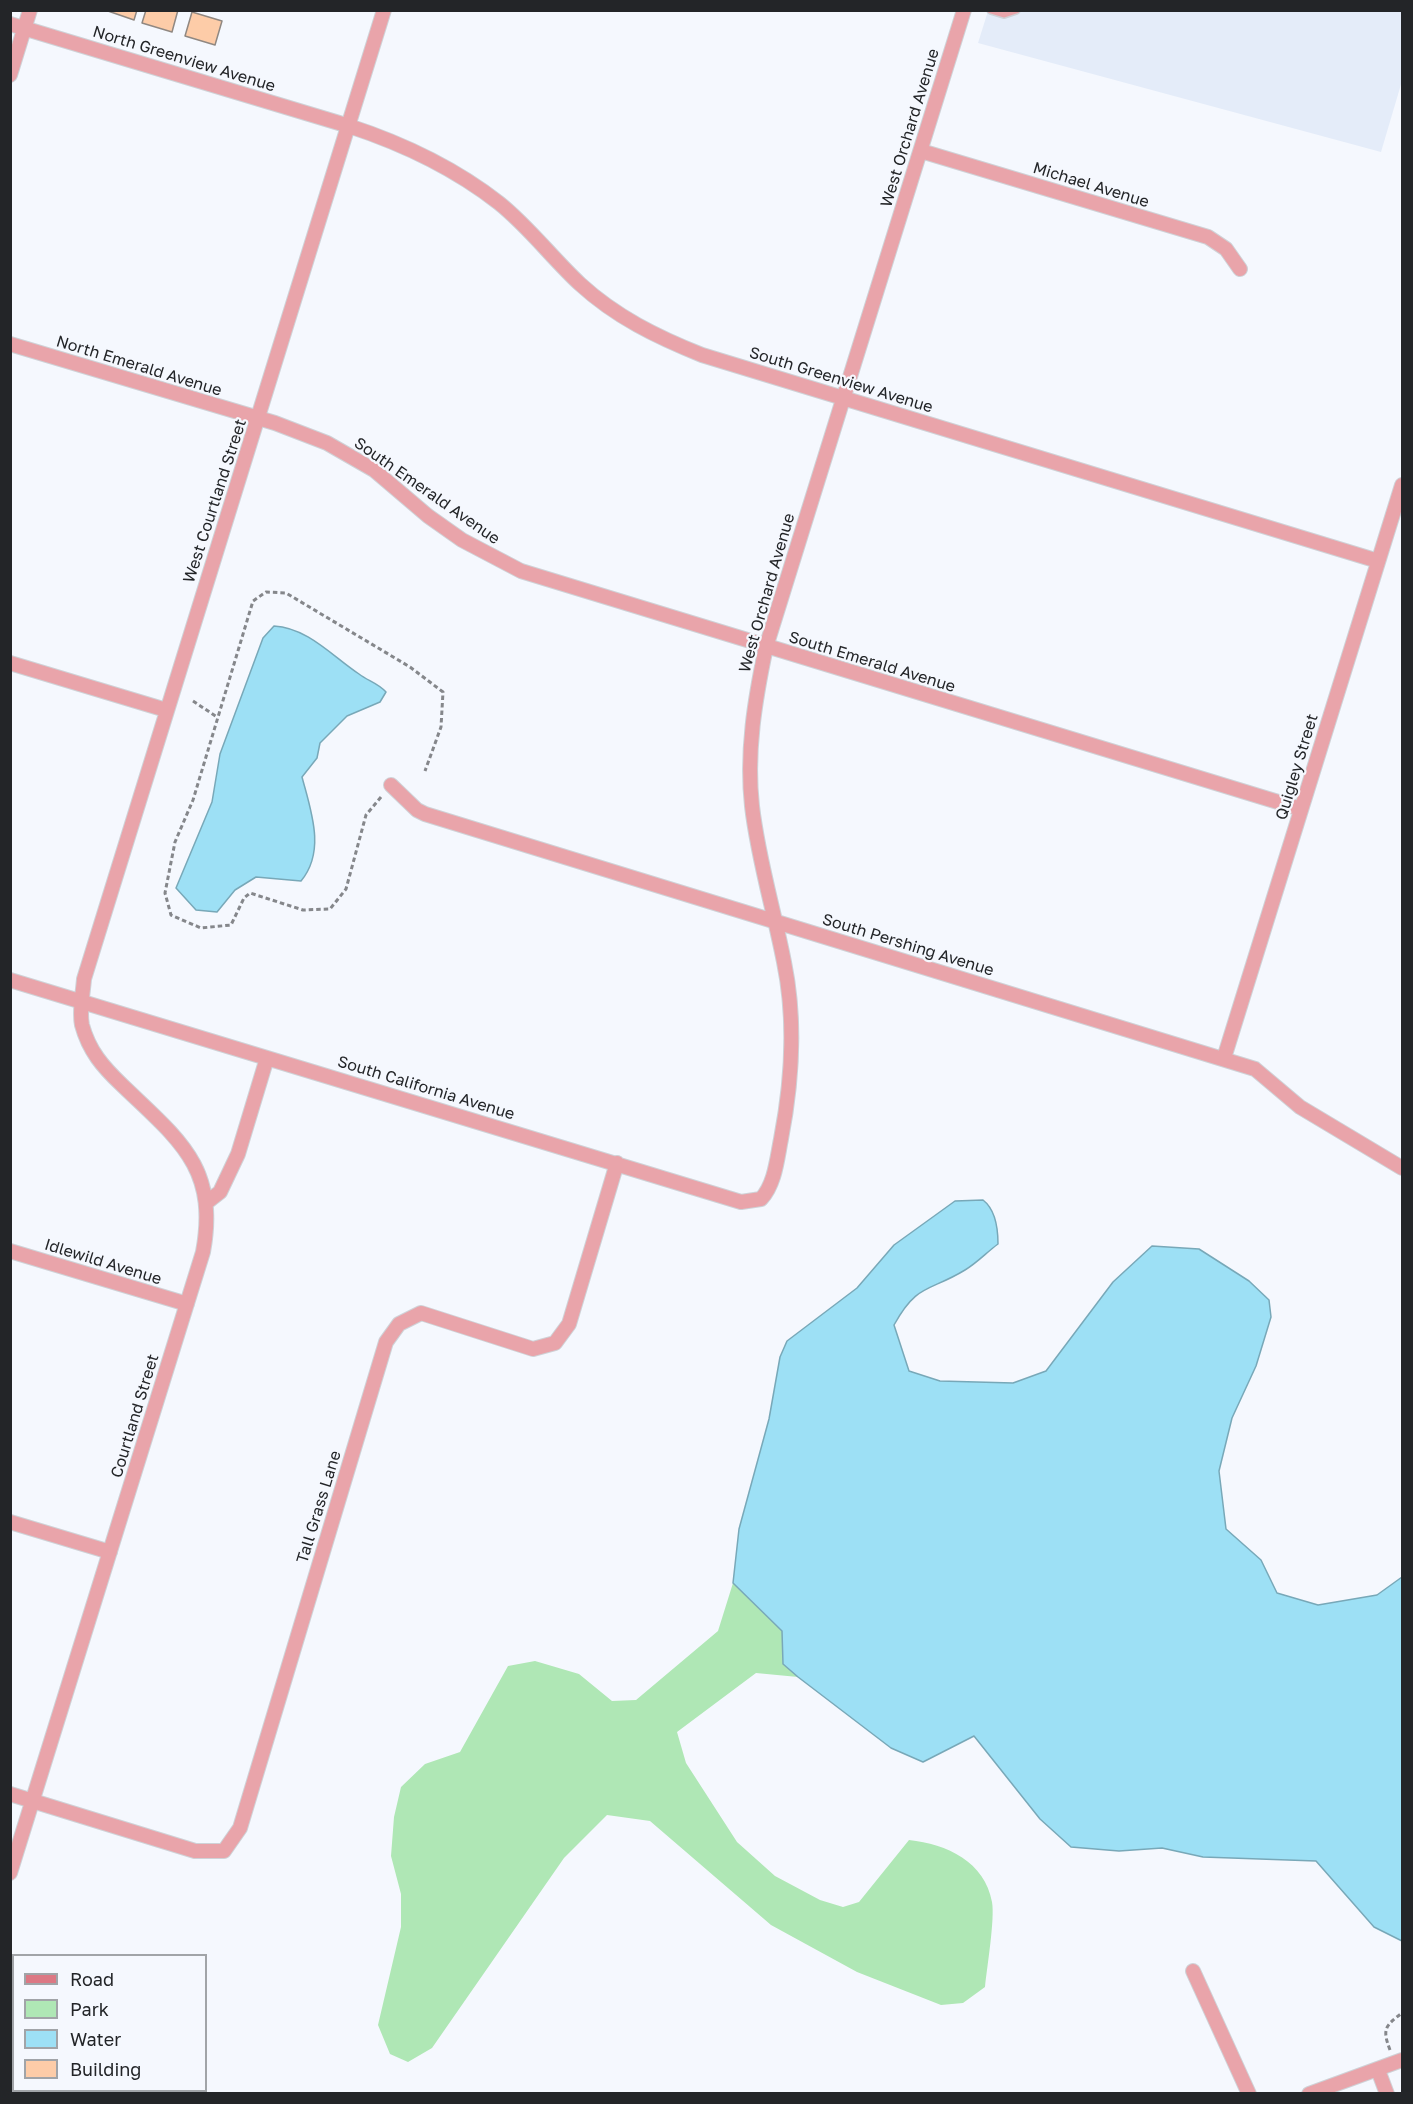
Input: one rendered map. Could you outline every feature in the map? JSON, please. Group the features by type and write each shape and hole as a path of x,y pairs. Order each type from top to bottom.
{"street":[{"path":"10,75 30,10"},
{"name":"West Courtland Street","path":"82,1002 84,979 384,10"},
{"name":"West Orchard Avenue","path":"761,1199 767,1192 776,1165 785,1117 791,1061 790,1012 785,964 756,841 750,768 755,697 766,647 964,10"},
{"name":"North Greenview Avenue","path":"10,24 349,126"},
{"name":"South Greenview Avenue","path":"349,126 403,146 468,180 501,205 580,284 619,315 652,335 702,355 1378,561"},
{"name":"Michael Avenue","path":"921,151 1208,237 1226,249 1240,268"},
{"name":"North Emerald Avenue","path":"10,344 259,418"},
{"name":"South Emerald Avenue","path":"259,418 327,443 374,470 428,516 493,558 521,571 1301,809"},
{"name":"Quigley Street","path":"1224,1059 1402,485"},
{"path":"10,663 166,710"},
{"name":"South Pershing Avenue","path":"391,785 417,810 425,814 1255,1069 1300,1107 1402,1168"},
{"name":"South California Avenue","path":"10,980 741,1202 761,1199"},
{"name":"Courtland Street","path":"10,1873 203,1252 208,1224 205,1191 195,1165 174,1135 100,1064 91,1049 82,1023 82,1002"},
{"path":"206,1203 220,1192 238,1154 267,1058"},
{"name":"Tall Grass Lane","path":"33,1801 195,1851 224,1851 240,1828 386,1342 399,1324 421,1313 533,1349 555,1343 569,1324 616,1163"},
{"name":"Idlewild Avenue","path":"10,1251 187,1304"},
{"path":"10,1522 110,1552"},
{"path":"10,1794 33,1801"},
{"path":"1193,1971 1249,2094"},
{"path":"1309,2094 1399,2061"},
{"path":"1378,2070 1387,2094"}],"lane":[{"path":"991,10 1004,14 1016,10"}],"path":[{"path":"391,785 366,815 346,889 330,909 303,909 250,893 244,898 231,925 201,928 171,915 165,893 175,842 193,800 253,601 266,592 286,593 410,668 443,692 441,727 425,771"},
{"path":"193,702 217,717"},
{"path":"1399,2061 1384,2035 1388,2024 1402,2013"}],"shaded area":[{"path":"988,11 1402,11 1402,81 1381,152 978,43"}],"green space":[{"path":"733,1583 782,1631 783,1664 798,1677 756,1673 677,1732 686,1763 737,1842 775,1876 820,1900 843,1907 859,1902 909,1840 950,1851 973,1866 988,1888 993,1910 985,1987 963,2003 941,2005 857,1972 771,1925 650,1821 607,1815 564,1858 432,2048 408,2062 390,2054 378,2025 401,1927 401,1894 391,1856 394,1817 401,1787 425,1764 460,1752 508,1666 535,1661 579,1674 612,1701 636,1700 718,1631"}],"water":[{"path":"274,626 309,637 386,692 380,702 347,716 320,743 317,758 302,777 312,817 315,844 309,869 301,881 256,877 235,890 217,912 196,910 176,888 212,802 220,754 263,638"},
{"path":"983,1200 993,1214 997,1226 998,1244 965,1270 917,1295 902,1311 894,1325 909,1371 940,1381 1013,1383 1046,1371 1113,1282 1152,1246 1199,1249 1249,1281 1269,1300 1271,1317 1256,1366 1232,1418 1219,1471 1226,1529 1261,1560 1277,1593 1318,1605 1377,1595 1402,1577 1402,1941 1374,1927 1316,1861 1203,1857 1162,1848 1119,1851 1071,1847 1040,1819 974,1736 923,1762 891,1748 798,1677 783,1664 782,1631 733,1583 739,1529 769,1419 780,1357 787,1341 857,1288 894,1245 955,1201"}],"building":[{"path":"105,10 137,10 134,20"},
{"path":"146,10 178,10 172,32 142,23"},
{"path":"192,12 222,21 215,45 185,36"}]}
